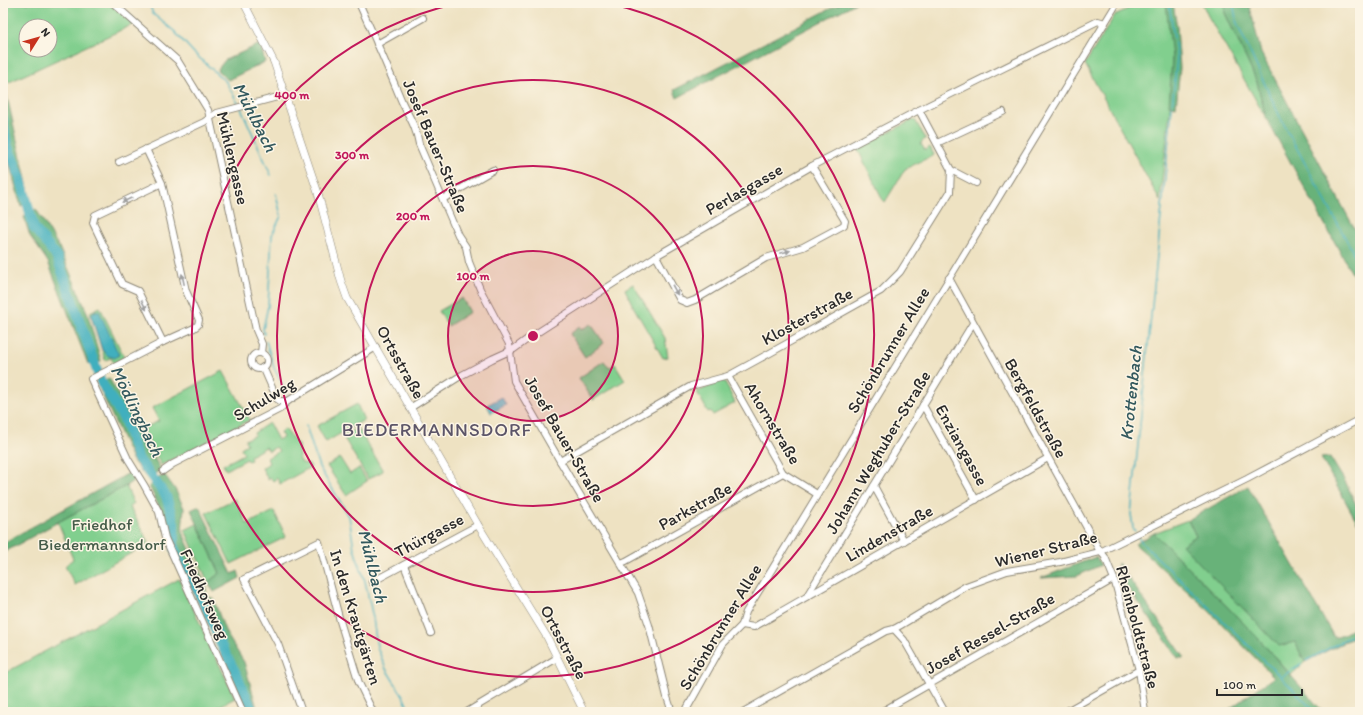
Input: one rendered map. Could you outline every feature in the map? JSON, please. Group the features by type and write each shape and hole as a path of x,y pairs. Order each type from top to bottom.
{"street":[{"name":"Mühlengasse","path":"113,3 178,61 208,110 256,330 262,344 261,353 266,359 266,364 263,367 256,368 251,362 252,357 257,353 261,353"},
{"name":"Ortsstraße","path":"244,3 274,62 318,193 341,281 347,298 478,525 547,637 584,712"},
{"name":"Josef Bauer-Straße","path":"359,3 407,113 417,132 419,144 458,235 466,247 469,262 480,289 509,344 514,381 638,593 649,625 672,712"},
{"name":"Schönbrunner Allee","path":"685,712 723,644 742,625 746,612 817,494 1117,3"},
{"path":"378,44 423,18"},
{"name":"Perlasgasse","path":"410,408 462,374 511,351 656,256 812,166 919,110 1098,21 1105,23"},
{"path":"119,162 218,113 285,95"},
{"path":"919,110 951,170 976,183"},
{"path":"936,143 1003,112"},
{"path":"146,149 162,183 186,291 199,322 194,328 164,342 138,292 122,284 93,223 95,215 162,183"},
{"path":"656,256 680,300 687,303 695,300 766,258 803,247 844,225 845,221 812,166"},
{"path":"443,199 493,170"},
{"name":"Klosterstraße","path":"560,462 691,386 728,376 881,291 900,272 950,192 951,170"},
{"name":"Bergfeldstraße","path":"949,278 1100,552"},
{"name":"Johann Weghuber-Straße","path":"807,596 973,323"},
{"name":"Friedhofsweg","path":"164,342 93,378 128,459 159,512 165,538 243,712"},
{"name":"Schulweg","path":"163,471 173,464 280,409 290,400 376,347"},
{"name":"Mühlengasse","path":"263,367 277,399 280,402 290,400"},
{"name":"Ahornstraße","path":"728,376 783,473 817,494"},
{"name":"Enziangasse","path":"924,405 976,500"},
{"name":"Wiener Straße","path":"743,712 886,631 894,629 966,586 1007,571 1060,562 1100,552 1247,479 1360,419"},
{"name":"Lindenstraße","path":"742,625 754,627 1048,458"},
{"name":"Parkstraße","path":"621,563 783,473"},
{"path":"874,486 904,541"},
{"name":"Thürgasse","path":"372,582 478,525"},
{"name":"In den Krautgärten","path":"302,712 278,644 244,579 319,542 340,621 359,683 373,712"},
{"name":"Rheinboldtstraße","path":"1100,552 1105,557 1114,579 1139,670 1145,712"},
{"path":"404,565 431,633"},
{"name":"Josef Ressel-Straße","path":"880,712 1114,579"},
{"path":"894,629 904,640 945,712"},
{"path":"467,712 477,710 557,658"},
{"path":"1065,712 1139,670"}],"green space":[{"path":"3,3 109,3 134,24 5,84 3,79"},
{"path":"841,3 856,3 677,98 674,90"},
{"path":"1140,3 1166,3 1170,27 1172,76 1160,201 1085,64 1115,15"},
{"path":"1166,3 1173,3 1177,27 1180,68 1176,107 1169,105 1172,58"},
{"path":"1202,3 1225,3 1225,13 1257,82 1266,118 1208,16"},
{"path":"1225,3 1249,3 1261,53 1360,239 1360,288 1266,118 1257,82 1225,13"},
{"path":"260,44 265,62 228,80 217,70 225,60"},
{"path":"3,79 31,201 21,206 3,140"},
{"path":"915,120 926,139 922,141 921,144 925,150 930,147 934,155 905,169 885,202 857,148"},
{"path":"36,209 59,247 87,312 101,361 88,364 48,262 30,236 24,217"},
{"path":"633,284 665,338 668,357 663,358 633,306 625,289"},
{"path":"462,298 470,312 448,326 439,311"},
{"path":"100,307 124,357 114,363 111,358 105,360 90,312"},
{"path":"591,324 604,343 585,357 570,334 579,327 581,330"},
{"path":"604,361 609,368 615,364 625,380 593,400 579,378"},
{"path":"223,371 250,420 161,465 142,429 159,421 152,408"},
{"path":"109,378 161,470 147,478 133,461 97,383"},
{"path":"724,380 735,403 713,415 711,411 708,412 697,392"},
{"path":"357,404 364,420 326,442 317,426"},
{"path":"269,423 278,440 283,437 280,432 285,429 298,445 299,458 302,463 310,465 311,467 280,484 277,478 273,481 271,478 268,480 262,468 269,463 267,458 279,451 276,447 269,451 266,447 250,456 251,460 248,461 247,459 226,470 223,465 244,454 241,448 247,444 245,440 255,435 254,433"},
{"path":"358,428 383,471 368,479 343,436"},
{"path":"1330,457 1346,483 1360,513 1360,527 1321,458"},
{"path":"340,458 350,474 359,468 367,481 346,495 327,466"},
{"path":"131,472 134,480 126,486 3,553 3,543"},
{"path":"164,474 175,489 184,508 182,531 206,586 206,597 213,598 226,633 244,662 258,712 247,712 223,655 173,550 165,519 149,486"},
{"name":"Friedhof Biedermannsdorf","path":"126,486 134,504 130,507 149,543 75,585 65,566 73,559 58,522"},
{"path":"1248,486 1334,637 1338,637 1360,625 1360,634 1305,662 1295,642 1279,646 1182,545 1196,536 1188,520"},
{"path":"235,499 247,524 274,511 286,537 231,564 206,513"},
{"path":"199,506 232,574 238,571 240,578 214,592 208,582 220,573 191,510"},
{"path":"1188,520 1196,536 1182,545 1295,642 1305,662 1291,675 1257,637 1154,533"},
{"path":"197,524 220,573 208,582 185,530"},
{"path":"1154,533 1257,637 1323,712 1225,712 1274,677 1208,610 1135,544"},
{"path":"1096,557 1101,565 1077,576 1041,578"},
{"path":"1118,563 1185,658 1178,658 1118,574"},
{"path":"179,579 235,698 208,712 3,712 3,674"}],"water":[{"path":"94,311 99,311 119,355 115,358 108,356 102,350 91,316"},
{"path":"502,397 506,405 491,413 487,405"}],"waterway":[{"name":"Mühlbach","path":"149,3 153,14 174,31 194,53 226,82 239,105"},
{"name":"Krottenbach","path":"1135,531 1133,528 1131,514 1177,58 1169,3"},
{"path":"1233,3 1237,24 1281,119 1360,265"},
{"name":"Mühlbach","path":"241,108 271,175"},
{"name":"Mödlingbach","path":"3,119 7,144 21,179 34,228 57,257 101,382 124,419 137,457 166,496 174,523 174,548 183,567 193,581 220,643 237,675 253,712"},
{"name":"Mühlbach","path":"264,334 263,329 268,306 272,235 281,216 276,194"},
{"name":"Mühlbach","path":"266,341 274,368 288,395"},
{"name":"Mühlbach","path":"306,426 319,467 349,516 354,549 365,581 373,618 377,647 386,669 403,696 410,712"},
{"name":"Krottenbach","path":"1137,535 1141,542 1281,677 1315,712"},
{"path":"1306,661 1360,631"},
{"path":"1281,677 1301,664"}],"district":[{"name":"BIEDERMANNSDORF","path":"437,429"}]}
